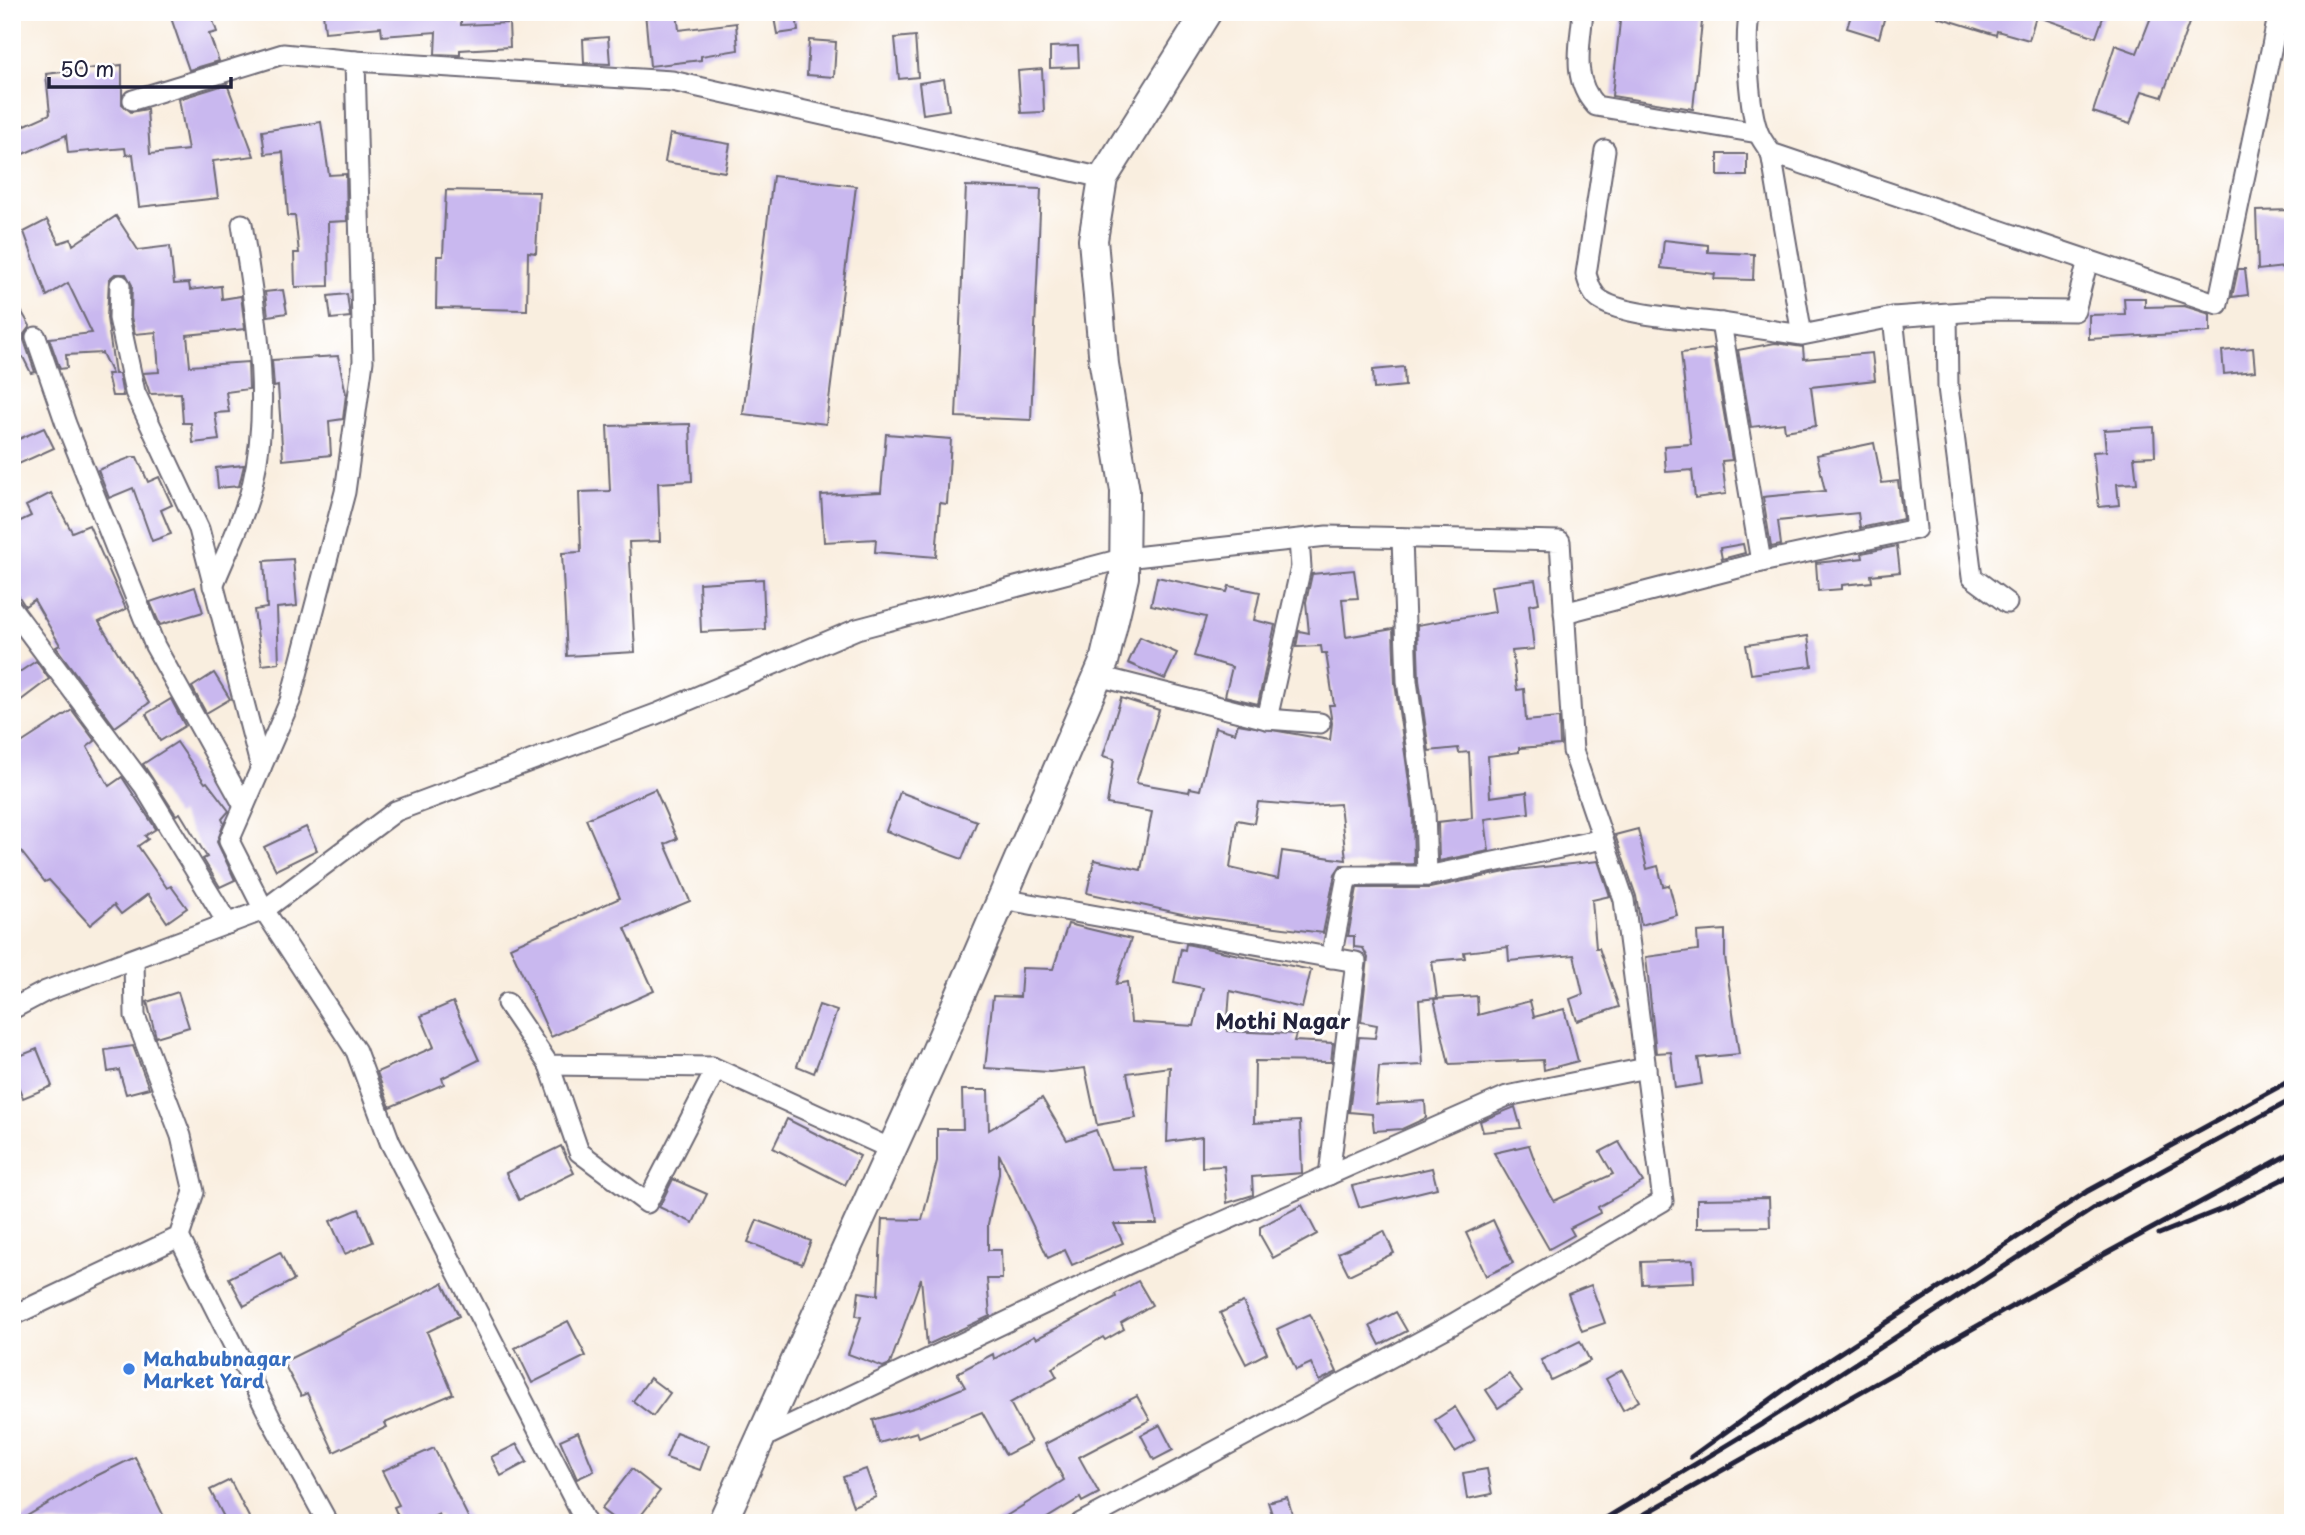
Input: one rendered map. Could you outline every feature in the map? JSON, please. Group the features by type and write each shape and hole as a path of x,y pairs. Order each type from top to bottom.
{"main road":[{"path":"722,1523 1002,900 1098,676 1125,577 1125,491 1104,364 1093,240 1103,178 1207,12"}],"street":[{"path":"1583,12 1580,82 1585,95 1596,106 1758,133"},
{"path":"1750,12 1746,27 1758,133 1771,153 1802,335"},
{"path":"1771,153 2218,304 2279,12"},
{"path":"133,100 283,54 672,82 1103,178"},
{"path":"355,61 363,361 345,492 290,701 229,841 264,910 356,1051 390,1142 586,1523"},
{"path":"1605,150 1586,274 1591,290 1600,300 1617,308 1802,335 1893,317 1990,310 2075,311 2088,260"},
{"path":"213,586 252,486 262,406 256,317 242,224"},
{"path":"120,285 119,318 135,392 199,529 261,768"},
{"path":"1947,314 1948,387 1972,577 2007,603"},
{"path":"1564,613 1761,562 1916,529 1893,317"},
{"path":"1721,323 1761,562"},
{"path":"36,337 66,424 155,646 244,806"},
{"path":"12,1009 46,991 264,910 396,811 656,714 857,628 1125,558 1327,536 1560,541 1573,751 1623,900 1663,1201 1453,1325 1081,1523"},
{"path":"1402,538 1407,681 1425,809 1427,876"},
{"path":"1266,719 1301,567 1299,540"},
{"path":"12,609 144,786 228,924"},
{"path":"1098,676 1266,719 1320,723"},
{"path":"1331,958 1347,876 1427,876 1603,839"},
{"path":"1002,900 1356,962 1329,1175"},
{"path":"134,958 135,1016 181,1136 194,1192 179,1237 273,1423 328,1523"},
{"path":"507,1003 549,1065 579,1152 647,1203 712,1077 712,1068"},
{"path":"549,1065 712,1068 891,1149"},
{"path":"758,1440 1132,1262 1507,1096 1646,1068"},
{"path":"12,1316 179,1237"}],"building":[{"path":"169,12 210,12 217,32 209,34 219,61 189,70"},
{"path":"323,12 461,12 461,25 509,23 510,47 460,50 460,55 435,54 436,32 382,36 381,27 325,32"},
{"path":"645,12 677,12 679,30 736,23 738,50 701,56 701,60 650,66"},
{"path":"773,12 796,12 798,31 777,34"},
{"path":"1621,12 1703,12 1693,109 1612,96"},
{"path":"1852,12 1886,12 1879,38 1847,28"},
{"path":"1939,12 2105,12 2096,37 2036,16 2029,40 1997,31 1996,35 1938,17"},
{"path":"2153,12 2193,12 2162,97 2142,91 2130,124 2093,112 2115,45 2137,53"},
{"path":"915,36 918,77 899,79 895,38"},
{"path":"608,37 610,64 584,63 583,39"},
{"path":"809,40 836,42 834,77 807,75"},
{"path":"1078,46 1079,67 1050,68 1050,47"},
{"path":"122,65 122,104 131,112 147,109 150,154 188,150 179,99 227,84 254,156 213,161 218,198 139,207 133,154 126,155 125,148 68,153 66,135 12,159 12,131 50,114 46,74"},
{"path":"1042,69 1044,112 1021,113 1018,71"},
{"path":"944,79 949,110 923,114 919,83"},
{"path":"321,122 329,175 346,174 347,221 328,222 329,286 295,287 294,253 299,253 295,216 288,216 283,152 265,154 262,131"},
{"path":"670,134 730,144 725,172 665,162"},
{"path":"1718,154 1747,154 1747,176 1718,176"},
{"path":"773,176 856,186 826,424 743,414"},
{"path":"966,186 1041,189 1031,420 956,417"},
{"path":"446,190 539,192 536,253 528,252 527,310 436,308 437,256 443,256"},
{"path":"2291,210 2293,266 2258,270 2256,211"},
{"path":"116,216 138,250 170,246 174,284 189,283 190,290 221,286 222,299 241,296 245,329 187,335 190,366 248,362 249,389 226,392 229,412 215,413 219,440 193,443 191,423 183,423 181,393 150,394 143,373 159,372 156,332 135,334 131,317 132,285 126,274 115,274 109,279 107,318 115,374 119,374 123,396 112,396 107,374 112,374 102,353 66,355 67,368 60,369 49,338 92,333 68,283 47,296 24,232 47,220 59,243 71,239 73,245"},
{"path":"1664,240 1708,245 1708,252 1754,254 1753,280 1714,279 1715,274 1661,268"},
{"path":"2238,269 2245,269 2248,295 2232,297"},
{"path":"283,290 287,313 268,316 265,292"},
{"path":"347,294 350,317 331,319 328,296"},
{"path":"12,295 30,326 24,334 24,340 35,372 31,373 23,357 12,358"},
{"path":"2124,298 2145,298 2145,307 2184,306 2210,314 2210,332 2089,339 2089,315 2125,314"},
{"path":"1775,343 1803,347 1804,359 1872,353 1875,380 1811,387 1816,426 1785,431 1784,423 1751,427 1738,350"},
{"path":"2253,348 2255,371 2224,374 2222,351"},
{"path":"1713,349 1732,460 1722,461 1726,494 1695,498 1692,470 1666,472 1664,446 1691,444 1681,353"},
{"path":"338,356 346,394 343,419 329,421 331,455 283,460 278,386 274,387 272,360"},
{"path":"1404,367 1405,386 1374,389 1373,370"},
{"path":"690,424 692,481 658,483 660,541 629,542 635,652 567,656 562,553 581,552 579,492 610,491 607,426"},
{"path":"2154,427 2155,456 2134,457 2137,483 2117,484 2119,505 2099,507 2093,452 2106,451 2104,430"},
{"path":"44,428 54,448 12,467 12,442"},
{"path":"886,434 951,439 947,504 940,503 936,557 875,552 876,539 824,542 821,495 881,492"},
{"path":"1874,443 1882,483 1898,481 1903,519 1860,528 1858,513 1778,521 1781,545 1771,547 1763,497 1825,491 1817,455"},
{"path":"137,457 148,482 159,477 172,505 161,510 171,534 152,541 133,488 109,498 98,470"},
{"path":"244,465 239,486 218,488 216,468"},
{"path":"51,493 72,532 89,525 126,609 99,622 149,703 115,727 56,647 60,645 34,600 25,606 12,586 12,525 31,516 26,506"},
{"path":"1743,544 1745,553 1722,559 1720,548"},
{"path":"1897,546 1900,572 1871,575 1872,582 1818,591 1816,563 1863,558 1862,553"},
{"path":"293,559 297,606 277,608 279,663 262,665 254,610 267,608 264,561"},
{"path":"1354,570 1358,598 1342,599 1346,637 1393,629 1395,683 1413,810 1414,864 1341,865 1335,874 1323,933 1191,916 1087,893 1094,860 1141,870 1152,812 1107,804 1114,759 1103,756 1121,698 1159,710 1136,783 1189,792 1190,788 1200,790 1215,727 1235,733 1238,724 1330,740 1332,723 1329,705 1334,705 1326,653 1322,653 1321,646 1296,647 1299,631 1309,633 1306,602 1312,574","holes":["1258,802 1307,806 1340,804 1346,860 1282,851 1278,879 1230,868 1237,820 1254,823"]},
{"path":"1157,577 1227,592 1229,586 1260,592 1254,620 1275,625 1258,704 1225,696 1232,667 1194,656 1206,617 1151,605"},
{"path":"763,579 765,629 701,632 699,583"},
{"path":"1535,580 1539,603 1529,605 1534,649 1512,651 1517,690 1524,689 1526,721 1559,718 1560,745 1519,748 1519,752 1488,756 1490,797 1527,792 1529,813 1485,819 1489,851 1439,861 1438,822 1472,818 1469,752 1459,753 1458,748 1429,751 1419,680 1417,625 1495,612 1491,586"},
{"path":"195,587 203,612 160,625 150,602"},
{"path":"1808,636 1812,666 1751,674 1746,645"},
{"path":"1140,637 1177,653 1165,679 1128,663"},
{"path":"36,661 49,679 12,707 12,677"},
{"path":"214,673 230,699 206,713 192,687"},
{"path":"171,699 185,726 160,741 146,714"},
{"path":"72,710 95,741 87,747 109,786 122,777 156,829 145,836 148,839 138,846 167,888 171,886 187,908 167,922 148,894 121,914 114,905 90,925 49,880 45,882 12,840 12,749"},
{"path":"177,742 205,783 207,782 229,811 222,819 224,823 217,842 235,880 220,887 203,859 207,857 180,813 176,815 143,764"},
{"path":"655,789 677,839 665,844 690,901 625,928 654,991 551,1037 510,947 620,898 586,819"},
{"path":"900,792 977,821 962,859 886,831"},
{"path":"306,827 317,850 276,870 264,847"},
{"path":"1638,829 1647,869 1658,866 1663,886 1669,885 1677,915 1641,925 1636,896 1615,835"},
{"path":"1598,861 1610,896 1592,900 1596,948 1599,948 1619,1007 1577,1021 1570,999 1583,994 1574,955 1509,961 1508,947 1464,952 1465,958 1432,961 1437,998 1419,1000 1423,1065 1379,1067 1376,1104 1425,1101 1426,1118 1402,1129 1374,1131 1372,1114 1349,1112 1359,1037 1375,1038 1377,1025 1361,1022 1368,958 1363,948 1354,947 1354,936 1348,936 1357,888 1430,888 1515,870"},
{"path":"1068,924 1131,939 1116,984 1127,982 1131,1022 1194,1026 1203,988 1174,982 1181,949 1185,950 1186,944 1311,970 1302,1008 1230,991 1227,1031 1296,1034 1294,1041 1333,1043 1331,1062 1255,1061 1254,1123 1300,1121 1302,1173 1252,1177 1253,1195 1227,1203 1224,1166 1202,1167 1202,1137 1167,1142 1170,1067 1127,1073 1136,1118 1097,1125 1085,1068 1050,1072 985,1068 993,996 1020,997 1022,968 1053,969"},
{"path":"1725,930 1725,957 1739,1054 1698,1058 1702,1084 1675,1088 1671,1052 1656,1053 1646,957 1698,950 1697,932"},
{"path":"178,992 189,1027 156,1037 147,1002"},
{"path":"1477,996 1478,1015 1530,1001 1534,1017 1564,1009 1578,1061 1544,1070 1543,1060 1449,1064 1434,999"},
{"path":"453,1002 479,1060 442,1078 444,1084 390,1107 377,1072 434,1047 421,1016"},
{"path":"819,1005 837,1011 814,1073 797,1066"},
{"path":"133,1046 149,1088 126,1094 119,1070 108,1072 105,1050"},
{"path":"37,1049 52,1086 23,1098 12,1072 12,1059"},
{"path":"962,1090 988,1090 989,1130 1042,1098 1067,1140 1096,1130 1111,1169 1146,1168 1157,1224 1114,1224 1123,1243 1072,1265 1065,1250 1048,1258 999,1154 999,1174 988,1224 988,1250 1001,1250 1002,1279 987,1279 990,1316 927,1345 921,1278 890,1364 883,1367 848,1354 861,1317 856,1316 859,1292 878,1295 882,1219 922,1220 937,1161 937,1129 963,1129"},
{"path":"1515,1107 1521,1128 1483,1132 1480,1121"},
{"path":"787,1119 860,1156 845,1185 773,1148"},
{"path":"1619,1142 1643,1182 1598,1207 1600,1213 1570,1228 1574,1235 1549,1249 1494,1153 1529,1145 1541,1178 1554,1201 1613,1174 1600,1152"},
{"path":"561,1146 574,1173 519,1200 506,1173"},
{"path":"1432,1168 1437,1188 1359,1207 1352,1186"},
{"path":"673,1179 707,1194 693,1223 659,1207"},
{"path":"1769,1198 1770,1227 1697,1228 1697,1199"},
{"path":"1302,1205 1317,1234 1273,1258 1260,1235 1260,1227"},
{"path":"359,1209 373,1242 345,1254 330,1221"},
{"path":"757,1220 811,1241 802,1264 748,1242"},
{"path":"1493,1220 1513,1263 1486,1276 1466,1233"},
{"path":"1384,1231 1394,1253 1349,1275 1338,1253"},
{"path":"280,1252 294,1280 244,1306 229,1278"},
{"path":"1693,1260 1694,1282 1642,1284 1641,1262"},
{"path":"1138,1281 1152,1305 1121,1323 1124,1329 1105,1340 1103,1337 1052,1368 1057,1377 1010,1403 1031,1442 1006,1455 982,1412 919,1437 917,1432 879,1443 873,1420 917,1407 965,1387 957,1373 993,1354 994,1359 1034,1336 1036,1339 1116,1297 1115,1294"},
{"path":"443,1283 459,1316 427,1332 453,1394 385,1423 387,1427 334,1452 307,1393 301,1396 283,1362"},
{"path":"1591,1285 1605,1323 1582,1331 1568,1294"},
{"path":"1243,1302 1267,1353 1246,1364 1220,1313"},
{"path":"1396,1312 1407,1331 1380,1345 1370,1326"},
{"path":"1310,1314 1337,1372 1319,1381 1311,1363 1296,1370 1277,1329"},
{"path":"568,1321 586,1356 532,1383 515,1348"},
{"path":"1580,1341 1590,1361 1551,1380 1541,1360"},
{"path":"1622,1370 1639,1401 1623,1410 1606,1379"},
{"path":"1509,1374 1522,1391 1498,1408 1486,1390"},
{"path":"650,1378 670,1393 653,1416 633,1401"},
{"path":"1137,1396 1150,1420 1079,1457 1099,1493 1082,1502 1080,1498 1039,1523 995,1523 1064,1480 1045,1444"},
{"path":"1455,1407 1475,1440 1455,1452 1435,1420"},
{"path":"1160,1425 1173,1450 1154,1460 1141,1435"},
{"path":"578,1432 594,1471 577,1479 560,1440"},
{"path":"676,1432 709,1445 700,1470 666,1458"},
{"path":"517,1444 527,1462 501,1476 491,1457"},
{"path":"434,1448 471,1523 443,1523 439,1514 421,1523 401,1523 394,1507 399,1505 382,1471"},
{"path":"135,1457 167,1523 15,1523 92,1478"},
{"path":"632,1469 660,1491 635,1523 619,1523 601,1509"},
{"path":"866,1469 876,1497 853,1506 843,1477"},
{"path":"1487,1469 1492,1494 1467,1499 1463,1473"},
{"path":"230,1480 252,1523 227,1523 210,1490"},
{"path":"1287,1497 1295,1523 1275,1523 1268,1502"}],"railway":[{"path":"1691,1457 1792,1384 2088,1191 2293,1079"},
{"path":"1598,1523 1762,1424 2096,1207 2293,1099"},
{"path":"1629,1523 2094,1260 2293,1152"},
{"path":"2159,1234 2227,1207 2293,1174"}],"place":[{"name":"Mahabubnagar Market Yard","path":"129,1369"}],"district":[{"name":"Mothi Nagar","path":"1283,1020"}]}
